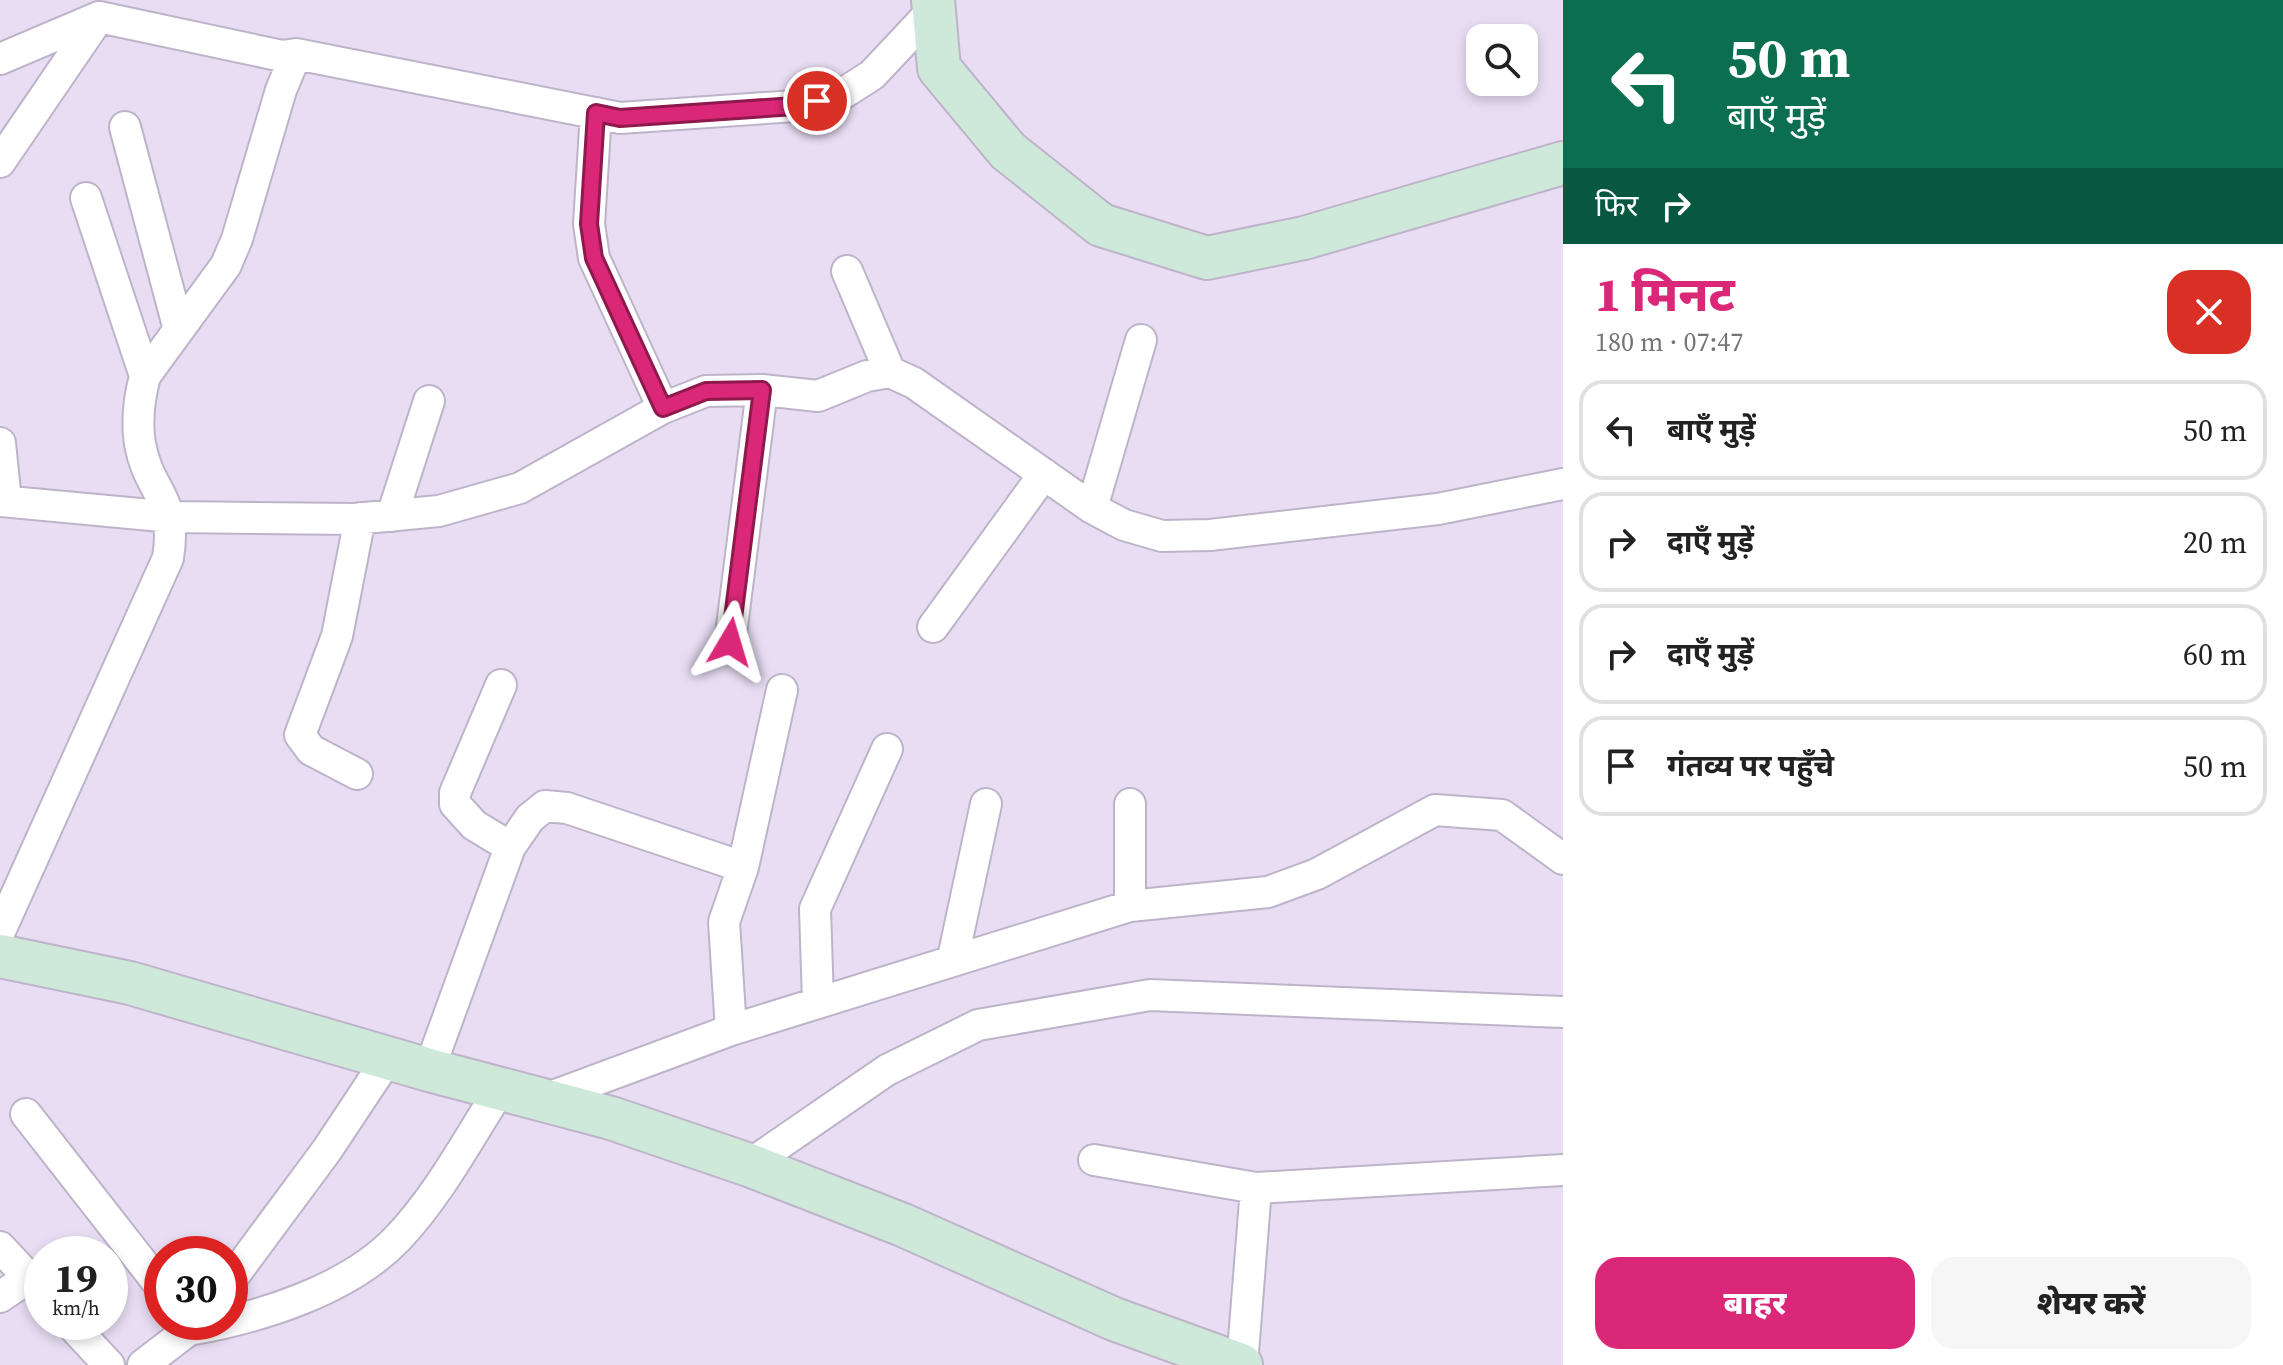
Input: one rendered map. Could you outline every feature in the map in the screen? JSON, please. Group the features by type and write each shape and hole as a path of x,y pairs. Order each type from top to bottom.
{"street":[{"path":"0,59 99,17 282,56 296,54 620,118 795,106 839,96 872,75 933,5"},
{"path":"933,5 939,68 1008,151 1101,225 1207,258 1304,238 1563,163"},
{"path":"0,162 99,17"},
{"path":"0,931 168,558 172,517 141,448 137,416 145,376 178,326 226,265 237,239 281,90 296,54"},
{"path":"596,113 589,224 594,258 663,408"},
{"path":"125,127 178,326"},
{"path":"86,198 145,376"},
{"path":"847,271 890,372"},
{"path":"1092,508 1141,340"},
{"path":"0,443 3,501 172,517 392,516 439,511 520,488 663,408 706,391 762,390 818,396 867,376 890,372 914,383 1092,508 1124,525 1162,536 1210,535 1438,509 1563,484"},
{"path":"730,642 762,390"},
{"path":"392,516 429,401"},
{"path":"933,627 1044,474"},
{"path":"357,774 311,750 300,735 337,636 360,518"},
{"path":"501,685 455,793 455,804 461,815 510,847"},
{"path":"731,1030 724,922 743,867 782,690"},
{"path":"818,1002 815,909 887,749"},
{"path":"953,958 986,804"},
{"path":"1130,804 1130,906"},
{"path":"429,1070 510,847 530,818 545,806 567,808 743,867"},
{"path":"545,1099 731,1030 953,958 1130,906 1268,892 1317,874 1435,810 1502,815 1563,859"},
{"path":"0,956 130,983 429,1070 545,1099 749,1165 903,1225 1114,1319 1242,1365 1256,1188"},
{"path":"749,1165 887,1070 978,1025 1150,995 1563,1012"},
{"path":"248,1257 327,1150 388,1058"},
{"path":"248,1320 302,1298 357,1269 395,1241 423,1209 501,1088"},
{"path":"26,1114 144,1265"},
{"path":"1094,1160 1256,1188 1563,1170"},
{"path":"0,1247 24,1273"},
{"path":"0,1297 24,1289"},
{"path":"86,1340 109,1365"},
{"path":"143,1365 181,1340"}],"route":[{"path":"730,642 762,390 706,391 663,408 594,258 589,224 596,113 620,118 795,106 817,101"}]}
